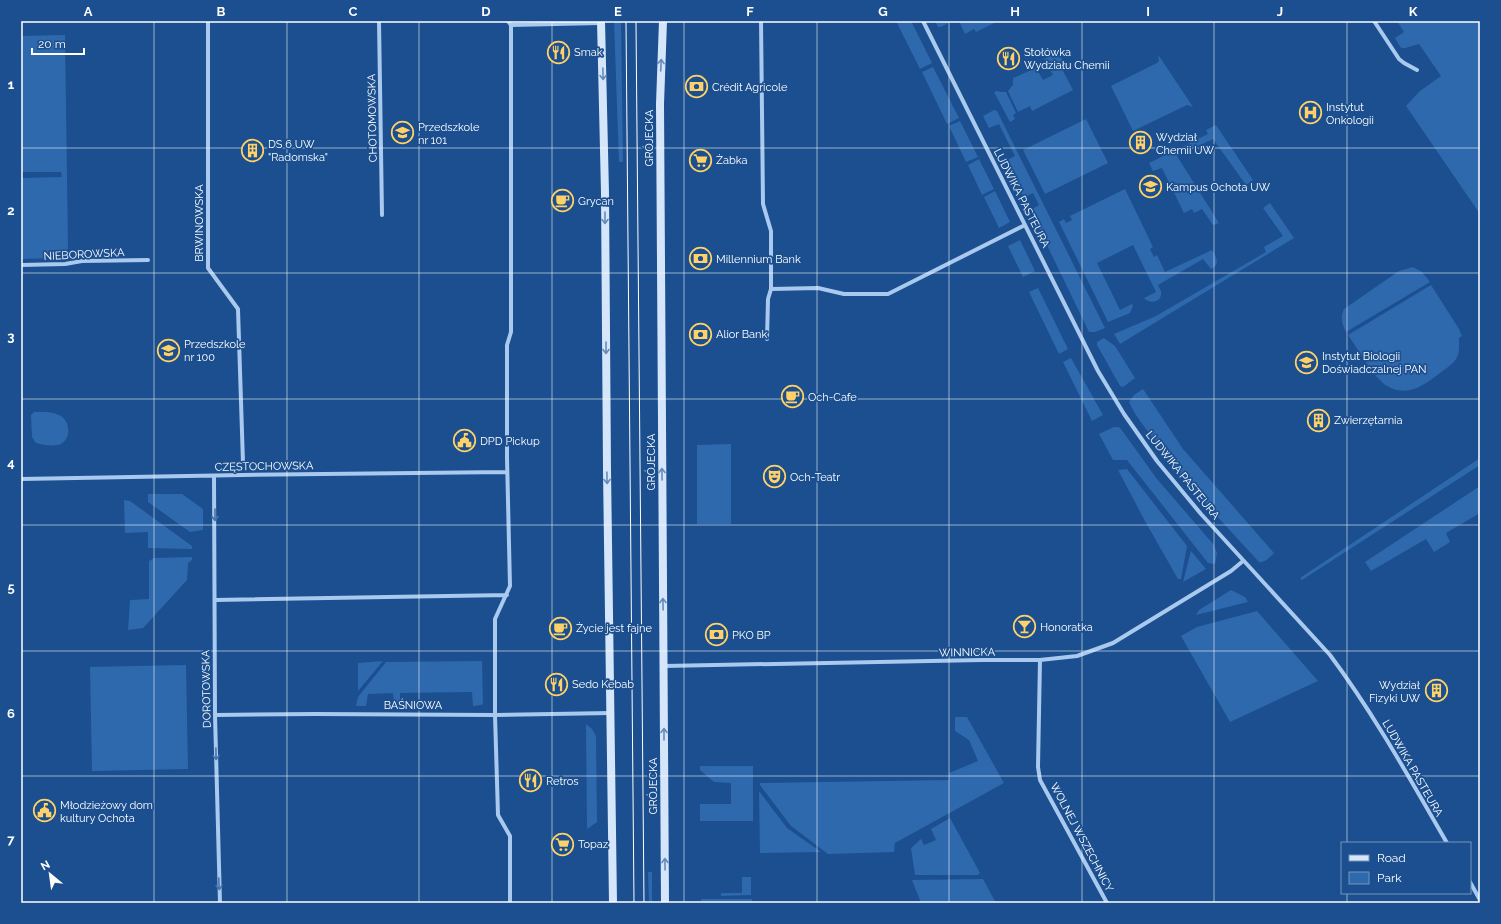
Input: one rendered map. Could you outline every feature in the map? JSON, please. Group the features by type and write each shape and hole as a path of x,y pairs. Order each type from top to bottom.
{"main road":[{"name":"GRÓJECKA","path":"663,21 660,104 665,903"},
{"path":"601,22 605,193 613,903"}],"street":[{"name":"BRWINOWSKA","path":"208,21 208,268 238,309 243,463"},
{"name":"CHOTOMOWSKA","path":"379,21 382,215"},
{"path":"761,21 762,204 771,232 771,288 768,299 768,339"},
{"name":"LUDWIKA PASTEURA","path":"923,21 1091,356 1124,414 1157,461 1201,514 1330,655 1377,724 1446,842"},
{"path":"1374,21 1399,59 1417,70"},
{"path":"510,903 510,836 498,815 494,715 495,619 510,586 507,472 507,345 511,332 509,23 601,22"},
{"path":"771,288 818,288 844,294 888,294 1025,225"},
{"name":"NIEBOROWSKA","path":"21,265 65,264 82,260 148,260"},
{"name":"CZĘSTOCHOWSKA","path":"21,479 507,472"},
{"name":"DOROTOWSKA","path":"214,476 215,715 220,903"},
{"name":"WINNICKA","path":"664,666 1040,660 1077,656 1113,643 1231,571 1243,561"},
{"path":"215,600 507,595"},
{"name":"WOLNEJ WSZECHNICY","path":"1040,660 1038,767 1040,780 1107,903"},
{"name":"BAŚNIOWA","path":"215,715 494,715 611,713"},
{"path":"1471,884 1480,900"}],"green space":[{"path":"614,21 621,21 623,162 619,162"},
{"path":"896,21 911,21 932,63 920,69"},
{"path":"935,21 949,21 950,22 938,27"},
{"path":"959,21 998,21 976,32 974,29 965,34"},
{"path":"1397,21 1480,21 1480,214 1406,106 1420,91 1441,76 1419,44 1401,48 1395,38 1404,32"},
{"path":"65,35 68,248 65,254 58,258 21,259 21,178 62,177 61,172 21,172 21,36"},
{"path":"1058,52 1066,67 1062,69 1073,90 1032,111 1030,106 1018,112 1008,91 1013,85 1013,78 1036,68 1043,80 1053,75 1044,59"},
{"path":"1159,56 1193,107 1187,105 1133,131 1111,86 1157,63 1159,61"},
{"path":"933,67 959,118 947,124 922,72"},
{"path":"994,92 1006,92 1016,113 1013,115 1015,119 1010,122"},
{"path":"994,110 997,111 1105,328 1095,332 1089,332 1030,210 1039,205 1033,193 1024,198 1005,161 1015,156 999,124 989,128 983,116"},
{"path":"1086,119 1108,163 1045,194 1023,150"},
{"path":"960,121 978,157 966,162 949,126"},
{"path":"1216,125 1253,180 1246,185 1213,139 1177,156 1219,223 1213,225 1202,209 1194,213 1192,209 1184,213 1162,168 1153,171 1149,163 1208,134 1206,130"},
{"path":"979,159 994,189 982,195 968,165"},
{"path":"1125,189 1153,247 1150,249 1154,257 1157,255 1165,272 1212,250 1217,263 1211,269 1203,259 1158,285 1161,295 1158,300 1153,302 1144,298 1156,292 1133,245 1097,263 1120,310 1132,304 1133,306 1130,313 1108,322 1059,222 1064,219 1066,223 1072,220 1070,216"},
{"path":"995,191 1010,222 999,228 984,197"},
{"path":"1270,203 1294,238 1120,344 1114,334 1156,316 1266,252 1264,247 1283,236 1263,208"},
{"path":"1020,240 1035,271 1023,277 1008,246"},
{"path":"1413,267 1422,272 1430,282 1346,332 1342,321 1344,309 1399,271"},
{"path":"1431,285 1462,336 1459,338 1459,349 1456,359 1422,386 1402,391 1387,386 1377,377 1366,363 1348,335"},
{"path":"1038,288 1068,349 1059,354 1029,292"},
{"path":"1104,338 1115,346 1135,378 1123,387 1120,386 1097,345 1097,342"},
{"path":"1071,358 1103,415 1092,421 1063,362"},
{"path":"1143,389 1183,449 1274,553 1263,562 1259,562 1206,504 1141,423 1129,402 1134,395"},
{"path":"34,412 53,413 59,415 66,421 68,426 68,435 63,443 58,445 44,445 36,443 32,437 31,415"},
{"path":"1114,427 1119,427 1121,429 1157,479 1214,545 1217,553 1215,564 1208,563 1127,460 1113,460 1099,434"},
{"path":"731,444 731,524 697,524 697,445"},
{"path":"1480,458 1480,465 1302,580 1300,578"},
{"path":"1127,469 1187,546 1181,579 1178,579 1118,470"},
{"path":"1480,486 1480,513 1446,533 1450,542 1434,552 1426,539 1371,571 1365,562"},
{"path":"148,494 182,494 203,509 203,530 190,532 148,502"},
{"path":"124,500 130,501 192,546 192,549 148,548 148,532 125,533"},
{"path":"1191,551 1206,569 1183,582"},
{"path":"192,557 192,560 188,563 187,580 143,628 128,630 130,600 149,599 149,561 154,558"},
{"path":"1231,590 1245,597 1248,602 1196,615 1199,610"},
{"path":"1257,611 1318,681 1230,722 1181,636 1197,627"},
{"path":"383,661 358,691 358,663"},
{"path":"482,661 483,704 481,705 473,706 472,692 400,693 399,706 394,705 393,693 368,694 366,706 356,706 358,697 386,662"},
{"path":"186,665 188,769 92,771 90,667"},
{"path":"955,717 967,717 1004,783 895,843 894,852 828,854 791,826 760,785 760,783 949,780 949,773 978,761 969,740 955,731"},
{"path":"586,724 592,729 596,736 597,822 587,829"},
{"path":"700,766 753,766 753,821 700,821 700,804 731,804 731,783 714,782 700,770"},
{"path":"759,791 787,828 821,852 760,853"},
{"path":"950,818 980,873 978,875 915,875 911,848 921,839 924,845 936,840 931,829"},
{"path":"648,872 652,872 652,903 649,903"},
{"path":"742,877 751,877 751,895 721,896 721,893 742,893"},
{"path":"983,879 996,903 921,903 912,880"},
{"path":"701,899 752,899 752,903 701,903"}],"tram line":[{"path":"626,21 634,903"},
{"path":"636,21 644,903"}],"place":[{"name":"Smak","path":"558,52"},
{"name":"Stołówka Wydziału Chemii","path":"1009,58"},
{"name":"Crédit Agricole","path":"697,87"},
{"name":"Instytut Onkologii","path":"1310,113"},
{"name":"Przedszkole nr 101","path":"403,133"},
{"name":"Wydział Chemii UW","path":"1141,143"},
{"name":"DS 6 UW \"Radomska\"","path":"253,150"},
{"name":"Żabka","path":"700,160"},
{"name":"Kampus Ochota UW","path":"1150,187"},
{"name":"Grycan","path":"562,201"},
{"name":"Millennium Bank","path":"700,259"},
{"name":"Alior Bank","path":"701,334"},
{"name":"Przedszkole nr 100","path":"169,350"},
{"name":"Instytut Biologii Doświadczalnej PAN","path":"1306,362"},
{"name":"Och-Cafe","path":"792,397"},
{"name":"Zwierzętarnia","path":"1319,420"},
{"name":"DPD Pickup","path":"464,441"},
{"name":"Och-Teatr","path":"775,477"},
{"name":"Honoratka","path":"1025,627"},
{"name":"Życie jest fajne","path":"560,628"},
{"name":"PKO BP","path":"716,635"},
{"name":"Sedo Kebab","path":"557,684"},
{"name":"Wydział Fizyki UW","path":"1436,691"},
{"name":"Retros","path":"531,781"},
{"name":"Młodzieżowy dom kultury Ochota","path":"44,811"},
{"name":"Topaz","path":"563,844"}]}
